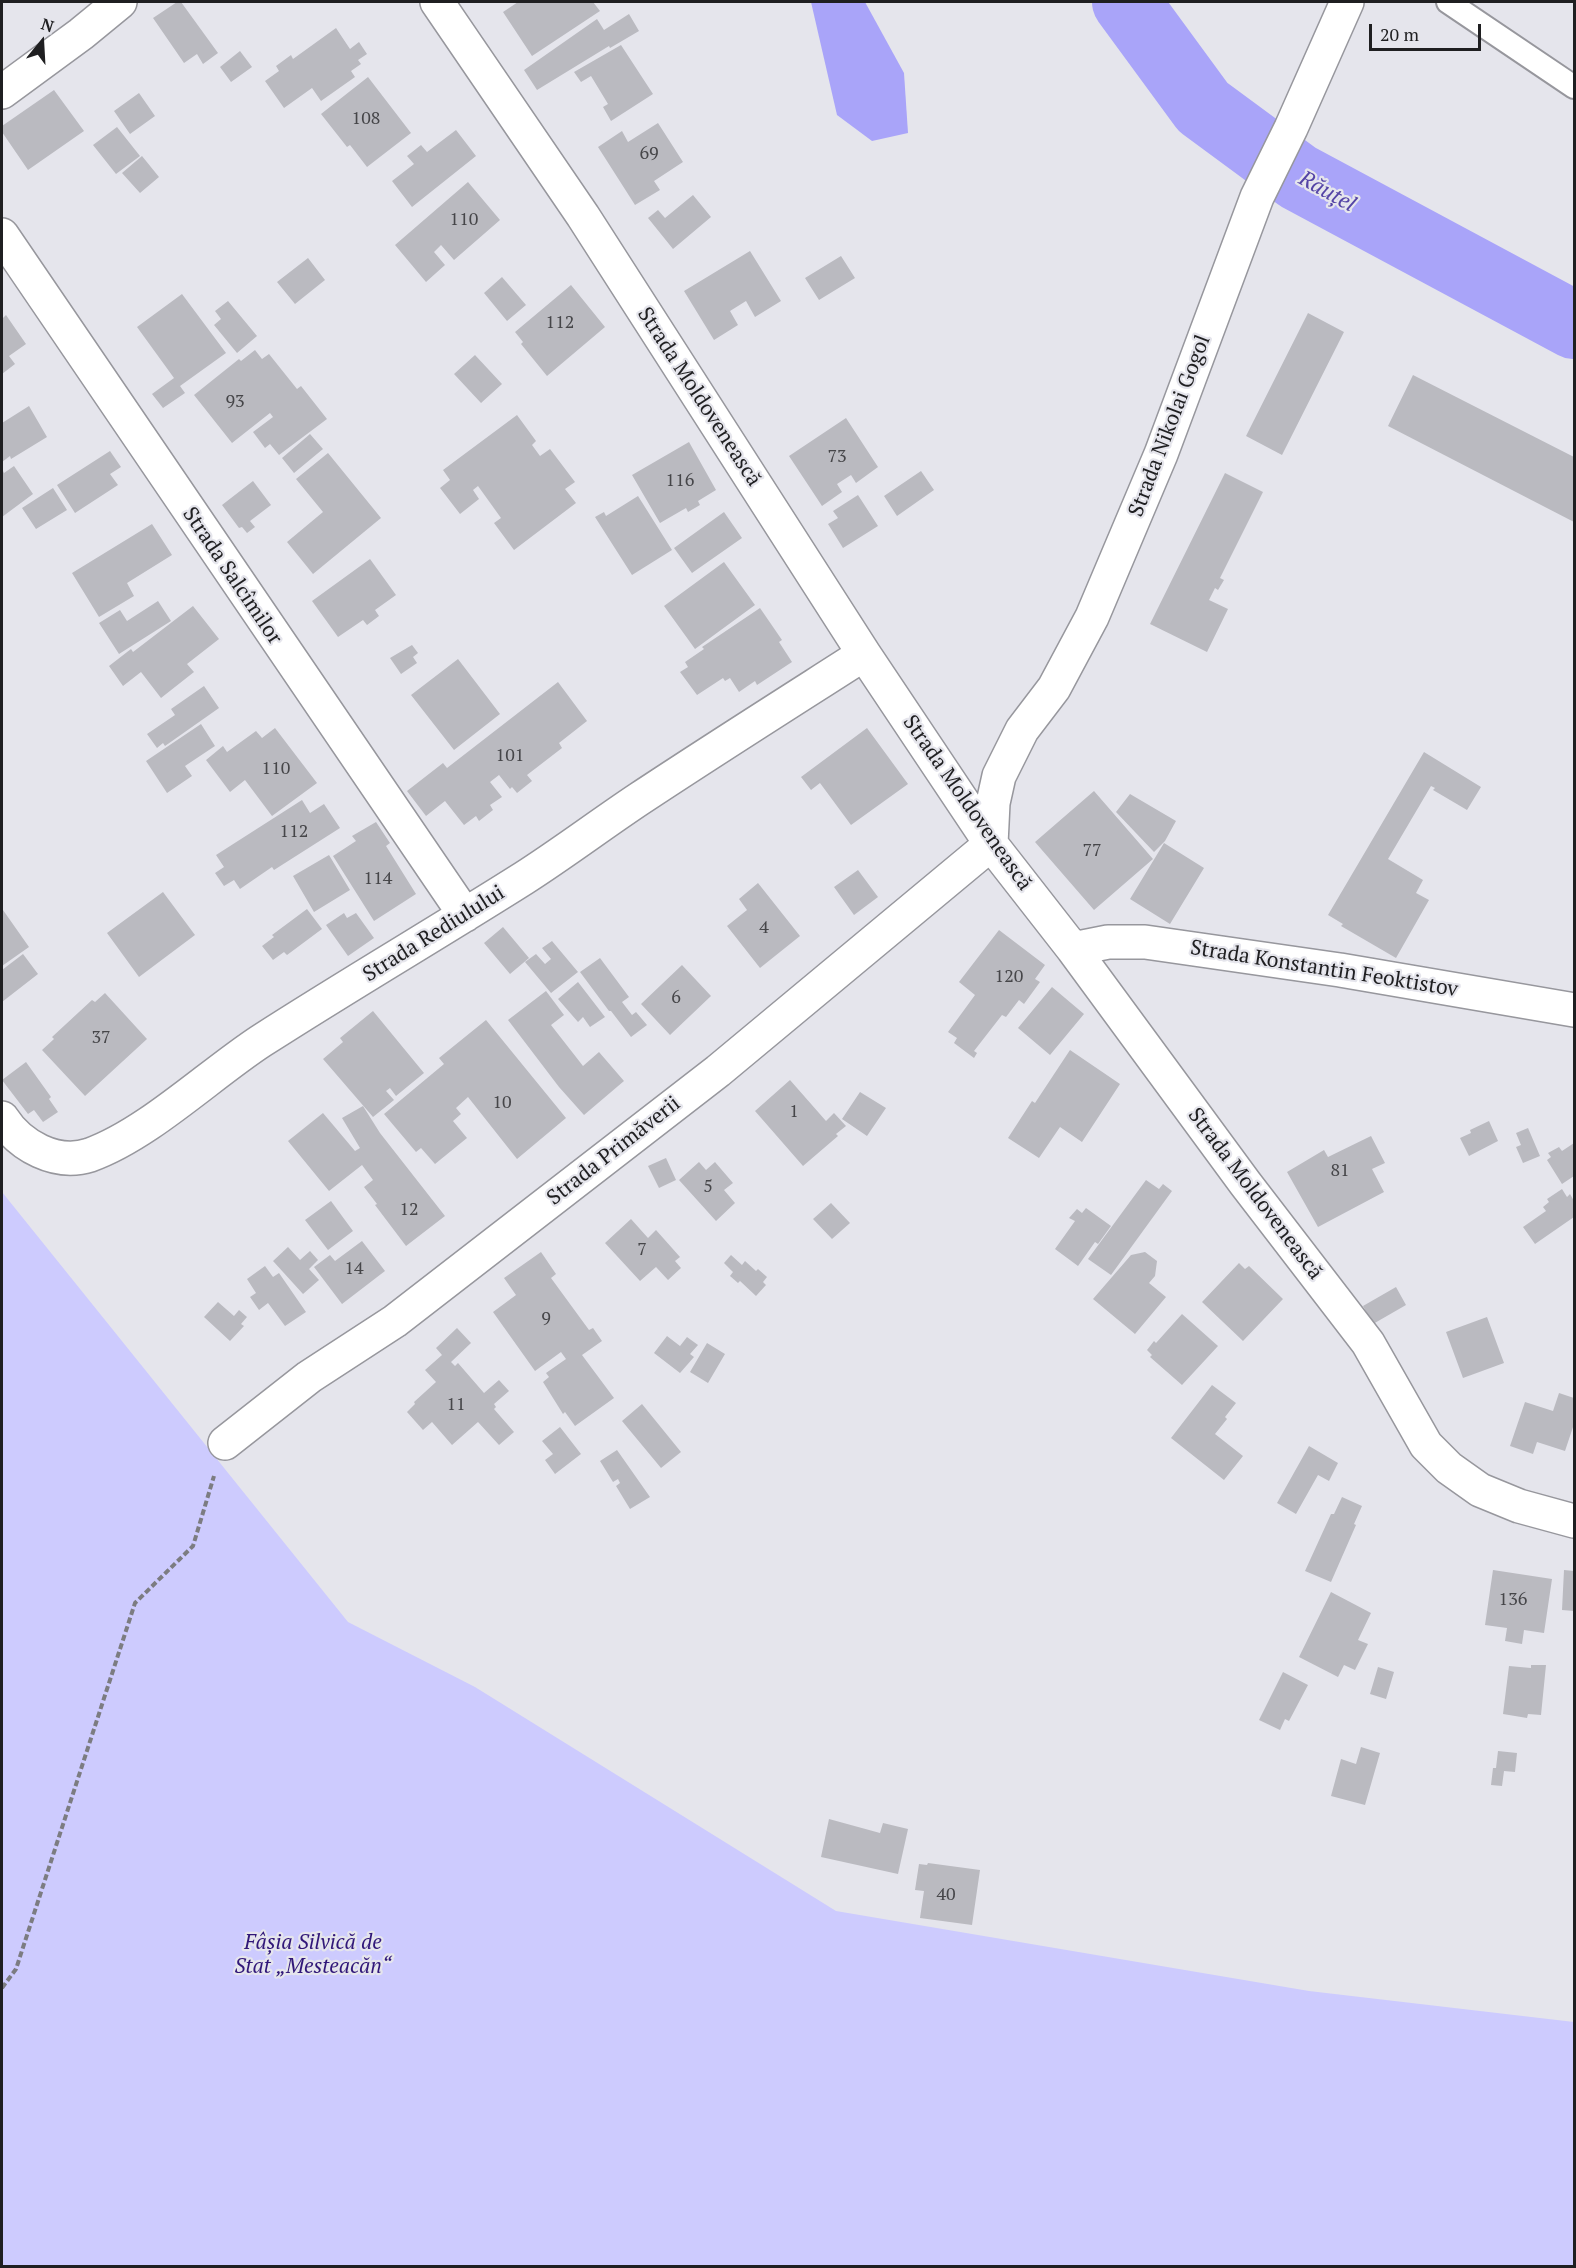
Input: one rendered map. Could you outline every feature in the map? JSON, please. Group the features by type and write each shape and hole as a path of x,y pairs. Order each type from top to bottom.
{"street":[{"path":"2,92 120,2"},
{"name":"Strada Moldovenească","path":"438,2 583,216 864,654 991,844 1073,949 1245,1183 1368,1343 1426,1445 1449,1468 1480,1490 1519,1506 1575,1521"},
{"name":"Strada Nikolai Gogol","path":"991,844 993,803 999,776 1022,730 1054,688 1092,617 1161,454 1257,197 1291,128 1347,2"},
{"name":"Strada Salcîmilor","path":"2,235 465,915"},
{"name":"Strada Rediulului","path":"2,1118 27,1145 49,1155 71,1157 89,1155 145,1125 259,1042 526,877 639,799 864,654"},
{"name":"Strada Primăverii","path":"225,1443 309,1377 395,1321 718,1071 991,844"},
{"name":"Strada Konstantin Feoktistov","path":"1073,949 1108,942 1145,942 1340,970 1575,1010"}],"lane":[{"path":"1448,2 1575,87"}],"path":[{"path":"2,1988 16,1969 135,1603 193,1546 225,1443"}],"green space":[{"name":"Fâșia Silvică de Stat „Mesteacăn“","path":"2,1192 348,1622 475,1687 836,1911 1309,1991 1574,2022 1574,2266 2,2266"}],"shaded area":[{"path":"811,2 865,2 904,73 908,133 872,141 837,115"}],"building":[{"path":"177,2 181,2 218,53 203,64 197,54 184,63 153,18"},
{"path":"518,2 593,2 600,11 532,56 503,12"},
{"path":"629,14 639,31 610,48 609,46 537,90 524,70 597,19 604,30"},
{"path":"336,28 350,49 359,42 367,54 358,60 361,64 351,71 355,77 321,101 312,88 284,108 265,81 279,71 276,66 291,55 293,59"},
{"path":"621,45 653,94 611,121 603,107 608,104 591,76 581,82 574,72"},
{"path":"240,51 252,67 231,82 220,67"},
{"path":"368,77 411,133 367,167 350,145 347,147 321,114"},
{"path":"54,90 84,131 28,170 2,132 2,126"},
{"path":"139,93 155,116 130,134 114,111"},
{"path":"658,123 683,162 654,181 660,190 635,205 598,147 622,131 628,142"},
{"path":"117,127 140,156 116,174 93,145"},
{"path":"456,130 476,156 412,207 392,181 414,164 407,156 421,145 427,152"},
{"path":"142,156 159,177 140,193 122,173"},
{"path":"468,182 500,220 454,260 441,245 434,252 445,265 426,282 395,245"},
{"path":"693,195 711,217 673,249 648,218 658,210 665,218"},
{"path":"750,251 781,301 755,317 746,301 730,311 738,325 714,340 684,291"},
{"path":"841,256 855,278 819,300 805,278"},
{"path":"308,258 325,280 295,304 277,282"},
{"path":"502,277 526,305 507,321 484,293"},
{"path":"571,285 605,327 547,376 521,344 523,342 515,332"},
{"path":"182,294 226,353 180,386 185,393 163,408 152,394 174,378 137,327"},
{"path":"228,301 257,336 237,353 214,325 221,319 215,311"},
{"path":"1308,313 1344,332 1282,455 1246,436"},
{"path":"6,315 26,344 9,356 15,364 2,374 2,319"},
{"path":"255,350 262,359 269,354 297,389 301,386 327,419 279,455 270,444 265,448 253,432 273,417 270,413 232,443 194,395 239,359 241,361"},
{"path":"475,355 502,384 481,403 454,374"},
{"path":"1413,375 1574,457 1574,522 1388,426"},
{"path":"29,406 47,437 2,462 2,423"},
{"path":"517,415 536,441 532,445 540,456 550,449 575,482 565,489 576,503 514,550 494,523 501,518 478,486 473,490 479,499 460,514 440,488 450,480 443,470"},
{"path":"846,418 878,467 856,483 851,475 837,484 842,492 822,506 789,456"},
{"path":"310,434 323,449 294,473 282,458"},
{"path":"689,442 716,490 698,501 700,505 688,512 686,508 660,523 632,475"},
{"path":"110,451 121,467 110,474 118,485 75,513 57,485"},
{"path":"328,453 381,518 313,574 287,542 323,512 296,479"},
{"path":"14,466 33,494 2,517 2,469 4,473"},
{"path":"921,471 934,490 897,516 884,496"},
{"path":"1225,473 1263,492 1220,578 1224,580 1218,590 1215,588 1209,600 1228,609 1207,652 1150,624"},
{"path":"253,481 271,505 250,521 255,527 247,533 242,527 239,528 222,505"},
{"path":"53,488 67,510 36,529 22,508"},
{"path":"858,495 878,526 843,548 828,524 838,518 833,511"},
{"path":"638,496 672,550 632,575 595,517 604,512 606,516"},
{"path":"724,512 742,538 692,573 674,548"},
{"path":"152,524 172,555 127,583 134,596 99,617 72,573"},
{"path":"370,559 396,595 375,610 379,616 367,625 363,620 338,637 312,601"},
{"path":"724,562 755,605 695,649 664,606"},
{"path":"158,601 171,621 119,654 99,623 120,610 127,621"},
{"path":"193,606 219,639 187,664 194,672 161,698 141,672 123,686 109,666 131,649 133,652"},
{"path":"760,608 782,640 779,642 792,662 757,685 755,681 739,692 730,678 725,681 723,678 697,695 680,672 688,667 685,662 704,649 702,647"},
{"path":"412,645 418,653 413,657 417,663 401,674 390,658"},
{"path":"458,659 500,714 454,750 411,695"},
{"path":"558,682 587,721 559,743 562,748 527,775 532,781 517,793 512,787 510,789 499,775 490,782 502,797 490,805 493,810 479,821 476,816 464,825 445,801 426,816 407,791 443,763 447,768"},
{"path":"204,686 219,708 165,746 163,743 157,748 147,734 175,715 171,709"},
{"path":"201,724 215,746 185,766 192,776 167,793 146,761"},
{"path":"275,728 317,783 272,816 245,780 230,792 206,760 223,746 227,752 256,731 262,738"},
{"path":"867,728 908,784 851,825 820,783 811,790 801,777"},
{"path":"1424,752 1481,787 1467,810 1433,790 1435,788 1431,786 1388,859 1423,880 1416,893 1429,900 1396,958 1341,926 1343,924 1328,915"},
{"path":"1094,791 1153,859 1094,910 1035,842"},
{"path":"1130,794 1176,821 1165,841 1154,852 1116,812"},
{"path":"302,800 310,813 324,804 340,828 274,870 272,867 240,889 234,880 224,886 215,873 224,867 216,855"},
{"path":"376,822 390,843 386,846 416,894 374,921 333,856 356,841 352,836"},
{"path":"1164,843 1204,868 1170,924 1130,899"},
{"path":"329,855 350,890 314,912 293,876"},
{"path":"858,870 878,897 854,915 834,887"},
{"path":"758,883 800,936 760,968 727,926 747,910 739,899"},
{"path":"163,892 195,935 139,977 107,933"},
{"path":"307,909 322,929 287,955 284,952 273,960 262,946 274,937 272,935"},
{"path":"2,911 29,947 2,966"},
{"path":"344,913 347,918 356,913 374,938 348,956 326,925"},
{"path":"503,927 529,958 510,974 484,943"},
{"path":"999,930 1045,965 1035,979 1040,982 1024,1004 1019,1000 1006,1017 1002,1015 974,1051 977,1053 974,1058 954,1043 957,1038 948,1032 975,995 959,982"},
{"path":"552,941 578,972 551,993 525,962 536,954 545,964 551,959 542,948"},
{"path":"23,954 38,974 2,1002 2,970"},
{"path":"600,958 629,997 622,1002 632,1015 636,1012 647,1025 631,1037 580,972"},
{"path":"682,965 711,996 670,1035 641,1004"},
{"path":"578,982 605,1017 590,1027 583,1017 578,1022 558,999"},
{"path":"1052,987 1084,1014 1050,1055 1018,1028"},
{"path":"546,991 564,1015 551,1025 583,1066 599,1052 624,1081 584,1115 559,1087 508,1020"},
{"path":"105,993 147,1039 85,1096 42,1050 54,1039 52,1037 92,1000 95,1002"},
{"path":"373,1011 424,1073 396,1096 390,1088 386,1091 394,1100 373,1117 323,1059 343,1042 340,1038"},
{"path":"486,1020 566,1118 517,1159 468,1097 456,1108 461,1114 453,1121 467,1138 435,1164 421,1148 416,1152 384,1114 444,1064 439,1058"},
{"path":"1070,1050 1120,1084 1082,1142 1060,1127 1039,1158 1008,1138 1032,1101 1035,1103"},
{"path":"26,1062 51,1097 49,1099 58,1112 43,1122 34,1110 28,1114 2,1080"},
{"path":"790,1080 826,1121 834,1113 846,1126 836,1134 838,1136 803,1166 755,1111"},
{"path":"860,1092 886,1108 867,1136 842,1119"},
{"path":"363,1106 380,1133 445,1216 406,1246 364,1187 373,1180 362,1165 329,1191 288,1141 323,1113 355,1151 360,1148 342,1118"},
{"path":"1489,1121 1498,1141 1469,1156 1460,1138 1471,1133 1470,1130"},
{"path":"1528,1128 1540,1156 1523,1163 1516,1147 1521,1145 1516,1133"},
{"path":"1371,1136 1385,1163 1372,1169 1384,1192 1318,1227 1287,1172 1324,1150 1328,1157"},
{"path":"1574,1143 1574,1176 1562,1184 1547,1160 1551,1157 1548,1153 1559,1147 1562,1151"},
{"path":"666,1158 676,1180 659,1188 648,1166"},
{"path":"699,1162 706,1170 715,1162 733,1183 724,1190 735,1203 716,1221 679,1180"},
{"path":"1146,1180 1159,1189 1163,1184 1172,1191 1111,1275 1088,1259"},
{"path":"1562,1189 1567,1197 1570,1194 1574,1201 1574,1217 1535,1244 1523,1227 1546,1211 1543,1207 1549,1202 1547,1199"},
{"path":"331,1201 353,1231 328,1250 305,1220"},
{"path":"831,1203 850,1223 832,1239 813,1219"},
{"path":"1086,1208 1111,1226 1098,1244 1095,1242 1078,1266 1055,1249 1075,1221 1069,1218 1077,1209 1082,1213"},
{"path":"631,1219 648,1238 656,1230 680,1257 675,1261 681,1268 668,1280 656,1267 640,1281 605,1243"},
{"path":"362,1241 385,1271 342,1304 314,1267 330,1255 335,1261"},
{"path":"288,1247 300,1260 310,1251 318,1260 309,1269 319,1280 303,1294 273,1261"},
{"path":"541,1252 556,1274 551,1278 589,1330 593,1328 602,1341 582,1355 614,1398 575,1426 565,1412 563,1414 543,1382 549,1377 546,1373 566,1359 561,1352 535,1371 493,1312 516,1295 504,1278"},
{"path":"1145,1252 1157,1261 1155,1276 1149,1283 1166,1297 1135,1334 1093,1299 1131,1255"},
{"path":"731,1255 742,1265 745,1261 767,1277 763,1282 766,1285 756,1296 740,1281 738,1283 730,1276 733,1272 724,1263"},
{"path":"1239,1263 1245,1269 1249,1266 1283,1299 1243,1341 1202,1302"},
{"path":"265,1266 273,1277 279,1273 306,1312 285,1326 268,1303 259,1310 250,1297 256,1293 247,1279"},
{"path":"1396,1287 1406,1305 1373,1324 1363,1306"},
{"path":"218,1302 234,1316 239,1310 247,1317 241,1324 244,1326 230,1341 204,1317"},
{"path":"1182,1314 1218,1346 1182,1385 1150,1357 1152,1355 1147,1350"},
{"path":"1487,1317 1504,1363 1463,1378 1446,1332"},
{"path":"457,1328 471,1343 451,1362 455,1366 458,1363 484,1393 499,1380 509,1391 494,1404 496,1407 494,1409 514,1432 499,1445 478,1422 452,1445 432,1422 423,1430 407,1412 415,1404 414,1402 436,1382 425,1370 442,1355 436,1348"},
{"path":"667,1336 680,1346 687,1337 698,1345 690,1354 694,1357 680,1373 654,1353"},
{"path":"707,1343 725,1354 708,1383 690,1372"},
{"path":"1212,1385 1236,1403 1215,1434 1243,1456 1224,1480 1171,1438"},
{"path":"1559,1393 1574,1398 1574,1424 1565,1451 1537,1442 1533,1454 1510,1446 1525,1402 1553,1411"},
{"path":"642,1404 681,1452 661,1468 622,1421"},
{"path":"560,1427 581,1454 555,1474 545,1460 553,1454 542,1441"},
{"path":"1309,1446 1338,1463 1329,1481 1318,1475 1296,1514 1277,1503"},
{"path":"617,1450 650,1497 630,1509 616,1486 620,1483 618,1479 613,1482 600,1461"},
{"path":"1342,1497 1362,1506 1331,1582 1305,1571 1331,1514 1334,1514"},
{"path":"1493,1570 1552,1579 1544,1633 1524,1630 1522,1644 1505,1641 1507,1628 1485,1625"},
{"path":"1564,1570 1574,1571 1574,1611 1562,1610"},
{"path":"1331,1592 1371,1613 1358,1640 1368,1644 1355,1670 1344,1665 1338,1677 1299,1657"},
{"path":"1531,1665 1546,1665 1541,1715 1528,1714 1527,1718 1503,1714 1509,1666 1531,1668"},
{"path":"1378,1667 1394,1672 1386,1699 1370,1694"},
{"path":"1283,1672 1308,1685 1289,1721 1285,1719 1280,1730 1259,1720"},
{"path":"1361,1747 1380,1753 1365,1805 1331,1796 1341,1759 1356,1764"},
{"path":"1498,1751 1517,1753 1515,1772 1504,1771 1502,1786 1491,1785"},
{"path":"829,1819 880,1833 883,1823 908,1829 898,1874 821,1857"},
{"path":"928,1863 980,1870 972,1925 920,1918 924,1891 915,1890 919,1864 927,1865"}],"waterway":[{"name":"Răuțel","path":"1126,2 1203,107 1298,177 1574,325"}]}
